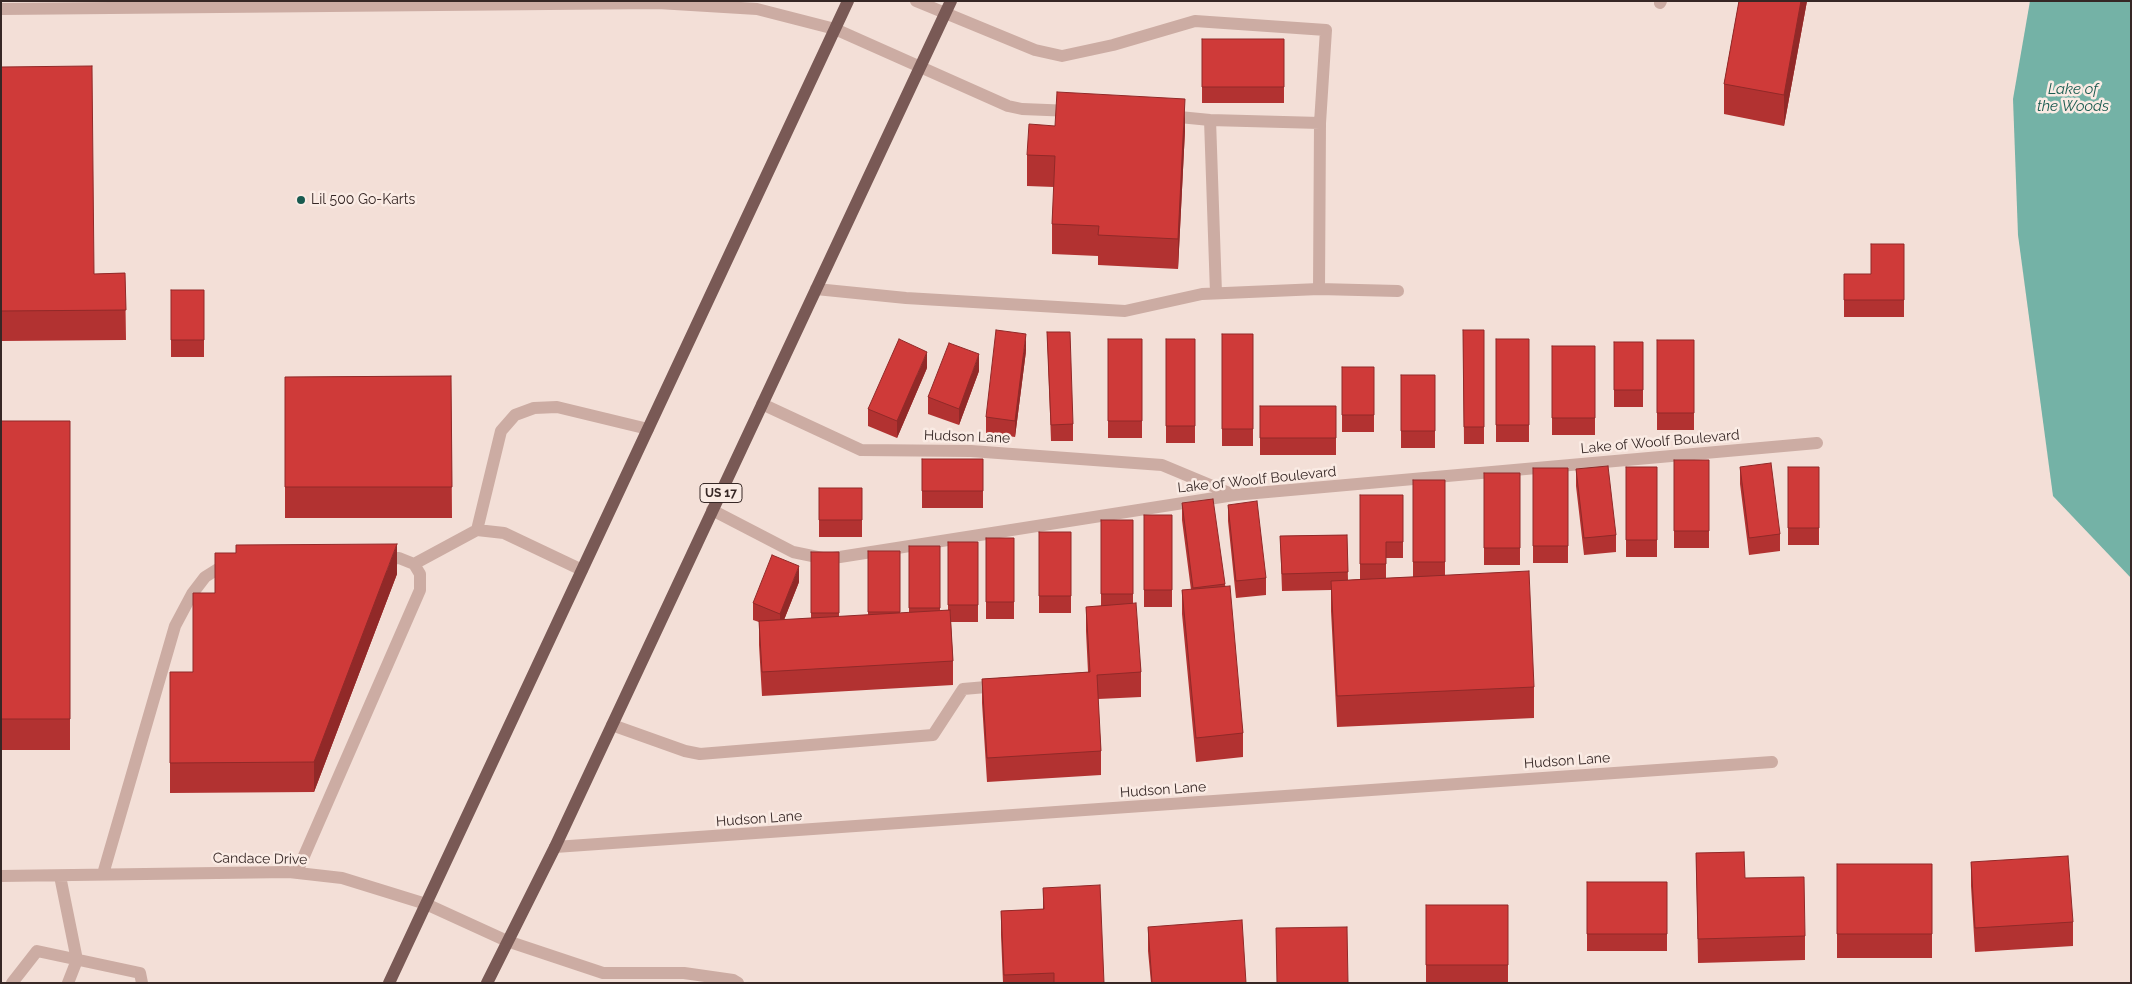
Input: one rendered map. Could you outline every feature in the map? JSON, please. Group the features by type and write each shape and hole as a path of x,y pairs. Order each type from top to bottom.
{"main road":[{"path":"389,983 848,1"},
{"name":"US 17","path":"487,983 555,847 951,1"}],"street":[{"path":"916,1 1035,50 1062,56 1113,45 1195,21 1326,30 1320,123 1319,289"},
{"path":"1,9 92,5 658,2 757,9 835,29 1008,106 1089,111"},
{"path":"1155,115 1210,120 1320,123"},
{"path":"1210,120 1216,293"},
{"path":"816,289 906,298 1125,311 1202,294 1319,289 1398,291"},
{"name":"Hudson Lane","path":"762,404 861,450 971,451 1162,465 1234,495"},
{"path":"477,530 501,430 515,415 534,408 557,406 648,429"},
{"name":"Lake of Woolf Boulevard","path":"712,510 793,552 827,559 1234,495 1817,443"},
{"path":"414,564 477,530 504,533 582,570"},
{"path":"297,872 420,590 420,574 414,564 399,558 369,559"},
{"path":"103,874 176,626 192,594 205,577 221,567 241,566"},
{"path":"612,725 685,751 700,754 933,735 963,689 1010,686"},
{"name":"Hudson Lane","path":"555,847 1772,762"},
{"name":"Candace Drive","path":"1,876 297,872 342,878 426,904 507,942 603,973 684,974 734,980 738,983"},
{"path":"60,876 77,960 68,983"},
{"path":"12,983 38,951 140,974 142,983"}],"water":[{"name":"Lake of the Woods","path":"2030,1 2131,1 2131,578 2053,496 2018,235 2013,99"}],"building":[{"path":"1739,1 1801,1 1784,95 1724,84"},
{"path":"1202,39 1284,39 1284,87 1202,87"},
{"path":"92,66 94,274 125,273 126,310 1,311 1,67"},
{"path":"1057,92 1185,99 1178,239 1098,235 1099,226 1052,224 1055,156 1027,155 1029,124 1055,126"},
{"path":"1871,244 1904,244 1904,300 1844,300 1844,274 1871,274"},
{"path":"171,290 204,290 204,340 171,340"},
{"path":"996,330 1026,334 1015,421 986,417"},
{"path":"1463,330 1484,330 1484,427 1464,427"},
{"path":"1047,332 1070,332 1073,424 1051,425"},
{"path":"1222,334 1253,334 1253,429 1222,429"},
{"path":"899,339 927,352 897,421 868,409"},
{"path":"1108,339 1142,339 1142,421 1108,421"},
{"path":"1166,339 1195,339 1195,426 1166,426"},
{"path":"1496,339 1529,339 1529,425 1496,425"},
{"path":"1657,340 1694,340 1694,413 1657,413"},
{"path":"1614,342 1643,342 1643,390 1614,390"},
{"path":"949,343 979,354 959,409 928,397"},
{"path":"1552,346 1595,346 1595,418 1552,418"},
{"path":"1342,367 1374,367 1374,415 1342,415"},
{"path":"1401,375 1435,375 1435,431 1401,431"},
{"path":"451,376 452,487 285,487 285,377"},
{"path":"1260,406 1336,406 1336,438 1260,438"},
{"path":"1,421 70,421 70,719 1,719"},
{"path":"922,459 983,459 983,491 922,491"},
{"path":"1674,460 1709,460 1709,531 1674,531"},
{"path":"1771,463 1780,534 1749,538 1740,467"},
{"path":"1608,466 1616,535 1584,538 1576,469"},
{"path":"1626,467 1657,467 1657,540 1626,540"},
{"path":"1788,467 1819,467 1819,528 1788,528"},
{"path":"1533,468 1568,468 1568,546 1533,546"},
{"path":"1484,473 1520,473 1520,548 1484,548"},
{"path":"1413,480 1445,480 1445,562 1413,562"},
{"path":"819,488 862,488 862,520 819,520"},
{"path":"1360,495 1403,495 1403,542 1386,542 1386,564 1360,564"},
{"path":"1213,499 1225,584 1193,588 1182,503"},
{"path":"1257,501 1266,578 1236,581 1228,505"},
{"path":"1144,515 1172,515 1172,590 1144,590"},
{"path":"1101,520 1133,520 1133,594 1101,594"},
{"path":"1039,532 1071,532 1071,596 1039,596"},
{"path":"1347,535 1348,572 1282,574 1280,536"},
{"path":"986,538 1014,538 1014,602 986,602"},
{"path":"948,542 978,542 978,605 948,605"},
{"path":"397,544 314,762 170,763 170,672 193,672 193,593 215,593 215,553 236,553 236,545"},
{"path":"909,546 940,546 940,608 909,608"},
{"path":"868,551 900,551 900,612 868,612"},
{"path":"811,552 839,552 839,613 811,613"},
{"path":"772,555 799,566 780,614 753,603"},
{"path":"1529,571 1534,687 1337,696 1331,581"},
{"path":"1230,586 1243,733 1196,738 1182,590"},
{"path":"1136,603 1141,672 1097,675 1101,751 987,758 982,679 1090,672 1086,607"},
{"path":"950,610 953,661 762,672 759,621"},
{"path":"1744,852 1745,878 1804,877 1805,936 1698,939 1696,853"},
{"path":"2068,856 2073,922 1975,928 1971,862"},
{"path":"1837,864 1932,864 1932,934 1837,934"},
{"path":"1587,882 1667,882 1667,934 1587,934"},
{"path":"1100,885 1104,983 1054,983 1054,973 1004,975 1001,911 1044,909 1043,888"},
{"path":"1426,905 1508,905 1508,965 1426,965"},
{"path":"1242,920 1246,983 1152,983 1148,927"},
{"path":"1347,927 1348,983 1277,983 1276,928"}],"place":[{"name":"Lil 500 Go-Karts","path":"301,200"}]}
